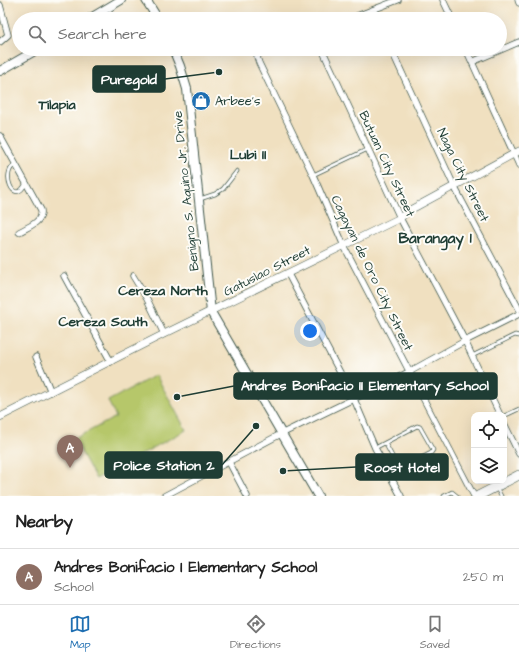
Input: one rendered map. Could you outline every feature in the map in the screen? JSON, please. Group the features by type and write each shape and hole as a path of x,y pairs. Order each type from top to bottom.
{"main road":[{"path":"101,12 121,0"},
{"path":"146,0 154,12"},
{"path":"0,71 26,56"},
{"name":"Benigno S. Aquino Jr. Drive","path":"175,56 187,89 200,199 208,292 212,312 318,496"},
{"path":"478,496 519,476"}],"street":[{"path":"368,12 398,0"},
{"path":"443,0 449,12"},
{"path":"0,4 8,35 0,42"},
{"path":"507,47 519,42"},
{"name":"Cagayan de Oro City Street","path":"258,56 257,57 259,63 313,175 344,246 474,496"},
{"name":"Butuan City Street","path":"325,56 400,218 465,341 499,412"},
{"name":"Naga City Street","path":"394,56 454,186 519,309"},
{"path":"469,56 516,153 519,165"},
{"path":"472,62 486,56"},
{"path":"0,136 41,210 42,215 40,219 19,232"},
{"name":"Gatuslao Street","path":"0,418 164,334 212,312 400,218 410,210 516,153"},
{"path":"288,274 354,399 375,448 401,496"},
{"path":"64,276 111,362"},
{"path":"133,276 147,299 164,334"},
{"path":"164,496 173,494 282,434 409,372 465,341 519,314"},
{"path":"36,357 51,392"},
{"path":"507,429 519,454"},
{"path":"229,462 246,496"}],"lane":[{"path":"313,175 368,149"},
{"path":"7,168 16,165"},
{"path":"200,199 216,194 223,189 237,171"},
{"path":"8,190 20,190 24,188 26,183"},
{"path":"472,356 515,335 519,336"},
{"path":"507,415 519,409"},
{"path":"375,448 385,443 419,426 433,450 431,453 399,469 385,443"},
{"path":"496,487 501,496"},
{"path":"444,496 452,492 457,496"}],"green space":[{"path":"156,375 186,430 96,479 74,439 116,417 108,401"}],"place":[{"name":"Puregold","path":"219,72"},
{"name":"Arbee's","path":"201,101"},
{"name":"Andres Bonifacio II Elementary School","path":"177,397"},
{"name":"Police Station 2","path":"256,426"},
{"name":"Andres Bonifacio I Elementary School","path":"70,468"},
{"name":"Roost Hotel","path":"283,471"}],"district":[{"name":"Tilapia","path":"57,105"},
{"name":"Lubi II","path":"248,155"},
{"name":"Barangay 1","path":"435,238"},
{"name":"Cereza North","path":"163,291"},
{"name":"Cereza South","path":"103,322"}]}
